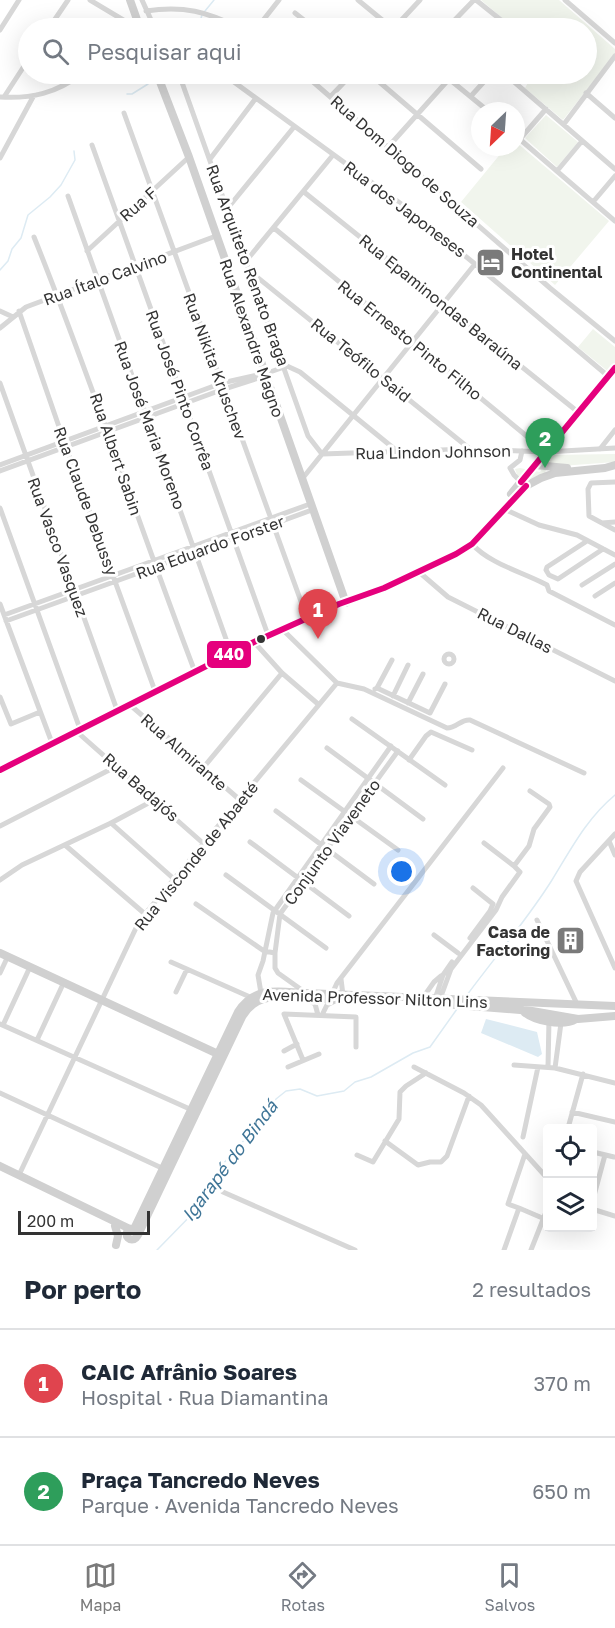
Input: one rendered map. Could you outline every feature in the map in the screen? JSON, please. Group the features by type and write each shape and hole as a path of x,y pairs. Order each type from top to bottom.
{"main road":[{"path":"130,0 133,18"},
{"name":"Rua Alexandre Magno","path":"161,84 266,373 343,602"},
{"path":"343,602 419,572 472,544 504,509 535,465 615,368"},
{"path":"535,465 584,469"},
{"path":"0,770 231,653 393,579 469,541 523,484 555,473 615,466"},
{"path":"4,954 218,1054"},
{"name":"Avenida Professor Nilton Lins","path":"134,1231 238,1012 250,997 261,993 441,999 577,1019 615,1016"},
{"name":"Avenida Professor Nilton Lins","path":"134,1231 246,1011 262,999 307,996"},
{"name":"Avenida Professor Nilton Lins","path":"337,996 461,1003 615,1006"},
{"path":"522,1010 529,1017 569,1023 577,1019 578,1004"},
{"path":"592,1005 592,1019"},
{"path":"0,1166 134,1231 134,1240 127,1237 105,1217"},
{"path":"115,1226 116,1245"}],"street":[{"path":"0,30 19,0"},
{"path":"56,18 68,0"},
{"path":"90,0 120,18"},
{"path":"142,0 150,18"},
{"path":"265,18 279,0"},
{"path":"403,18 420,0"},
{"path":"458,18 475,0 498,18"},
{"path":"565,0 586,18"},
{"path":"363,1 382,18"},
{"path":"147,13 168,8 194,10 218,18"},
{"path":"295,13 301,18"},
{"path":"597,28 615,43"},
{"path":"597,79 615,56"},
{"path":"2,97 18,74"},
{"path":"2,97 33,97 66,84"},
{"name":"Rua Arquiteto Renato Braga","path":"182,84 308,436 322,454"},
{"name":"Rua dos Japoneses","path":"237,84 404,206 608,376"},
{"name":"Rua Dom Diogo de Souza","path":"316,84 550,288 615,341"},
{"path":"331,96 342,84"},
{"path":"381,84 481,169"},
{"path":"389,146 445,84"},
{"path":"455,84 478,102"},
{"path":"471,96 482,84"},
{"path":"518,84 615,169"},
{"path":"564,124 593,84"},
{"path":"586,93 615,117"},
{"path":"0,158 33,97"},
{"path":"210,159 256,98"},
{"path":"525,130 546,110"},
{"name":"Rua Nikita Kruschev","path":"124,113 307,618"},
{"path":"227,209 294,126"},
{"path":"557,171 582,141"},
{"path":"525,143 615,221"},
{"name":"Rua José Pinto Corrêa","path":"92,145 268,635"},
{"path":"246,261 333,155"},
{"name":"Rua F","path":"87,251 189,157"},
{"path":"593,202 615,176"},
{"name":"Rua Epaminondas Baraúna","path":"304,192 578,412"},
{"name":"Rua José Maria Moreno","path":"68,196 231,653"},
{"name":"Rua Ernesto Pinto Filho","path":"274,228 546,452"},
{"name":"Rua Ítalo Calvino","path":"0,328 19,311 216,236"},
{"name":"Rua Albert Sabin","path":"34,237 108,429 155,568 195,672"},
{"path":"302,479 475,264"},
{"name":"Rua Teófilo Said","path":"250,272 470,449"},
{"path":"0,311 13,317"},
{"name":"Rua Claude Debussy","path":"19,311 155,691"},
{"path":"147,415 183,398 284,366 291,366 397,451"},
{"name":"Rua Vasco Vasquez","path":"0,383 117,710"},
{"path":"0,471 65,444 185,404 223,386"},
{"path":"600,449 615,430"},
{"name":"Rua Lindon Johnson","path":"322,454 470,449 546,452 615,448"},
{"path":"522,451 520,460 510,468 513,475 523,484"},
{"path":"0,465 27,458"},
{"path":"615,482 591,483 588,486 588,514 592,519 615,530"},
{"name":"Rua Eduardo Forster","path":"5,618 36,609 192,546 311,507"},
{"path":"0,508 78,730"},
{"path":"504,509 539,525 569,532 615,555"},
{"name":"Rua Eduardo Forster","path":"113,578 155,568 233,539 271,521"},
{"path":"600,523 615,522"},
{"path":"587,541 547,567 549,575 558,579 603,549"},
{"path":"472,544 502,564 547,585 549,591 615,625"},
{"path":"582,585 615,564"},
{"name":"Rua Dallas","path":"419,572 448,597 615,681"},
{"path":"595,596 615,583"},
{"name":"Rua Eduardo Forster","path":"5,618 34,602 75,592"},
{"path":"0,603 52,743"},
{"path":"282,629 337,682 372,693 434,723 451,728 463,720 470,720 584,773"},
{"path":"254,642 282,673 318,704"},
{"path":"372,693 392,660"},
{"path":"393,696 408,666"},
{"path":"203,768 282,673"},
{"path":"408,703 423,674"},
{"name":"Rua Visconde de Abaeté","path":"19,1175 49,1116 136,928 145,914 337,682"},
{"path":"377,688 430,713 445,684"},
{"path":"0,697 11,724 40,712"},
{"name":"Rua Almirante","path":"129,704 240,800"},
{"path":"352,719 445,785"},
{"name":"Rua Badajós","path":"78,730 204,844"},
{"path":"409,760 431,732 472,750"},
{"path":"300,879 321,845 391,746"},
{"path":"327,748 423,819"},
{"name":"Conjunto Viaveneto","path":"275,968 278,912 300,879 327,849 398,751"},
{"path":"0,826 117,766"},
{"path":"337,996 334,987 503,768"},
{"path":"301,780 398,850"},
{"path":"514,866 529,846 534,829 550,807 530,791"},
{"path":"0,880 22,865 156,799"},
{"path":"276,812 374,884"},
{"path":"111,823 174,879"},
{"path":"615,834 580,872 576,881 615,968"},
{"path":"609,841 615,855"},
{"path":"250,842 350,916"},
{"path":"441,999 451,969 496,910 502,897 520,872 484,843"},
{"path":"65,845 145,914"},
{"path":"226,875 326,948"},
{"path":"422,999 443,975 493,907 491,902 473,888"},
{"path":"196,904 264,951 275,953"},
{"path":"261,993 257,981 268,936 278,912"},
{"path":"537,920 578,1004"},
{"path":"434,935 458,953"},
{"path":"268,936 276,936"},
{"path":"0,974 4,954"},
{"path":"171,962 250,997"},
{"path":"30,967 1,1024 192,1110"},
{"path":"261,968 275,968 315,1004 320,1015"},
{"path":"176,992 187,969"},
{"path":"441,999 443,975"},
{"path":"320,1015 337,996 341,979"},
{"path":"37,1040 64,982"},
{"path":"315,1004 327,1005"},
{"path":"303,1060 284,1014 356,1017 356,1047"},
{"path":"548,1067 549,1020"},
{"path":"555,1068 561,1023"},
{"path":"549,1037 557,1047"},
{"path":"284,1051 297,1044"},
{"path":"288,1066 319,1054"},
{"path":"514,1065 555,1068 615,1083"},
{"path":"414,1067 469,1096 486,1110 547,1178"},
{"path":"523,1137 538,1067"},
{"path":"357,1155 373,1162 399,1119 400,1092 426,1073"},
{"path":"569,1124 583,1074"},
{"path":"0,1093 164,1169"},
{"path":"385,1140 418,1166 441,1161 450,1150 469,1096"},
{"path":"572,1112 615,1122"},
{"path":"597,1153 614,1157"},
{"path":"525,1154 508,1204 540,1217"},
{"path":"597,1185 605,1155"},
{"path":"223,1192 355,1250"},
{"path":"504,1250 519,1208"},
{"path":"597,1211 615,1216"},
{"path":"531,1250 543,1220"}],"shaded area":[{"path":"481,0 559,0 580,18 502,18"},
{"path":"597,33 615,49 615,54 597,77"},
{"path":"527,84 591,84 563,120 525,88"},
{"path":"546,115 578,142 557,167 525,138"},
{"path":"525,150 609,221 555,285 461,202 499,156 525,156"},
{"path":"593,329 615,347 615,367 610,373 578,347"},
{"path":"615,454 615,462 547,467 544,476 530,481 518,477 515,469 540,472 550,455"},
{"path":"486,1019 537,1032 542,1054 538,1057 481,1033"}],"waterway":[{"path":"205,11 214,0"},
{"path":"127,94 132,94 148,84"},
{"path":"0,270 21,238 28,215 61,185 75,160 74,151"},
{"name":"Igarapé do Bindá","path":"467,995 532,909 588,824 615,795"},
{"name":"Igarapé do Bindá","path":"157,1250 201,1205 223,1164 270,1111 276,1099 286,1091 300,1089 317,1096 344,1091 355,1082 371,1077 413,1053 430,1047 457,1009"}],"transit line":[{"name":"440","path":"521,482 615,368"},
{"name":"440","path":"0,770 254,642 339,604 384,588 456,554 472,544 526,486"}],"place":[{"name":"Hotel Continental","path":"490,263"},
{"name":"Praça Tancredo Neves","path":"545,468"},
{"name":"CAIC Afrânio Soares","path":"318,639"},
{"name":"Casa de Factoring","path":"571,941"}]}
